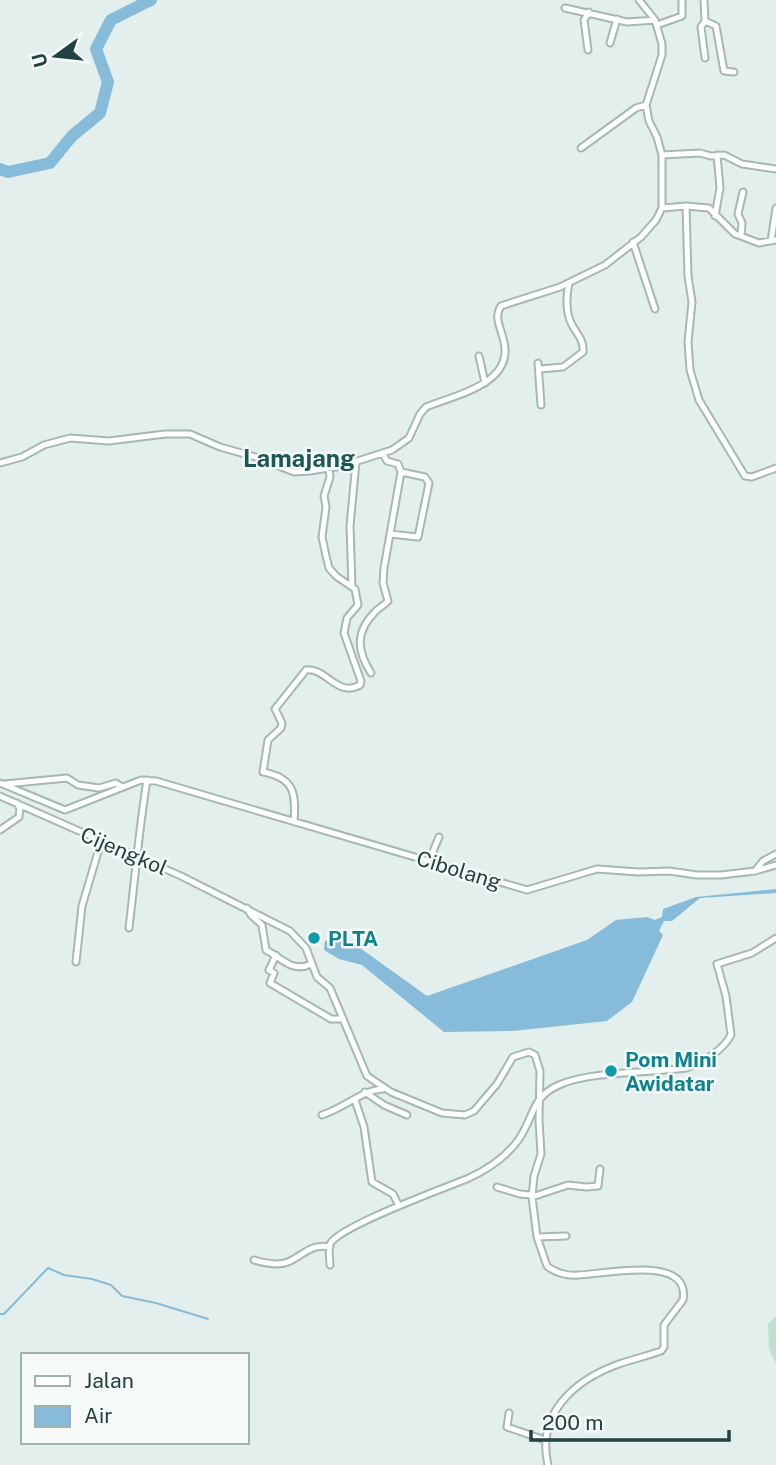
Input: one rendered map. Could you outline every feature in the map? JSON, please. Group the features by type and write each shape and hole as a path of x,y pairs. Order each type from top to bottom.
{"street":[{"path":"0,463 22,457 44,445 70,438 109,440 190,434 294,472 329,469 383,454 409,438 426,407 497,375 505,358 505,342 497,316 501,306 569,283 605,265 656,220 662,208 662,155 646,105 663,49 656,22 639,0"},
{"path":"565,8 627,22 656,22 682,16 682,0"},
{"path":"704,0 705,21 701,27 705,58"},
{"path":"588,50 584,20 590,12"},
{"path":"610,43 617,19"},
{"path":"705,21 716,26 724,71 734,72"},
{"path":"581,148 636,107 646,105"},
{"path":"662,155 724,155 754,167 776,169"},
{"path":"715,216 720,188 717,155"},
{"path":"741,236 742,223 738,214 743,192"},
{"path":"686,206 688,276 692,302 688,342 690,370 699,400 745,476 752,477 776,468"},
{"path":"662,208 709,208 735,234 759,243 774,241 776,208"},
{"path":"633,242 655,309"},
{"path":"541,405 539,366 563,367 583,352 582,341 568,314 566,302 569,283"},
{"path":"479,356 482,384"},
{"path":"371,673 363,661 359,645 371,617 388,601 383,583 401,472 398,464 387,461 383,454"},
{"path":"352,587 350,526 356,462"},
{"path":"294,822 296,796 280,777 263,772 269,738 281,727 275,709 306,670 312,669 342,688 350,690 360,685 361,676 344,633 347,618 358,605 355,589 335,576 329,568 322,537 326,507 324,496 330,477 329,469"},
{"path":"390,534 418,537 429,483 425,477 401,472"},
{"path":"2,784 67,778 78,785 99,788 116,783 122,787"},
{"path":"2,784 65,810 147,780 141,810 138,857 128,928"},
{"name":"Cibolang","path":"147,780 527,890 597,869 669,871 697,875 755,871 776,864"},
{"name":"Cijengkol","path":"0,796 138,857 290,931 306,948 317,977 330,988 367,1076 386,1089 442,1113 465,1115 474,1111 498,1084 513,1057 531,1052 539,1065 541,1096"},
{"path":"0,830 19,817 17,803"},
{"path":"429,861 439,837"},
{"path":"76,962 82,906 102,842"},
{"path":"755,871 763,861 776,854"},
{"path":"247,908 262,925 266,950 294,968 311,964"},
{"path":"330,1265 330,1247 336,1236 358,1223 483,1171 503,1156 517,1143 541,1096 558,1085 571,1080 686,1068 717,1051 731,1035 726,996 717,964 752,953 776,938"},
{"path":"276,955 270,966 274,973 270,983 331,1019 342,1018"},
{"path":"322,1115 355,1100 365,1092 386,1089"},
{"path":"365,1092 384,1105 407,1115"},
{"path":"541,1096 541,1154 534,1176 532,1196 537,1237 545,1263 550,1269 575,1276 634,1269 656,1270 669,1274 684,1289 683,1300 664,1325 664,1347 661,1351 605,1370 575,1388 556,1409 545,1440 548,1465"},
{"path":"355,1100 365,1127 372,1182 393,1194 399,1206"},
{"path":"497,1187 532,1196 568,1185 586,1188 598,1186 600,1169"},
{"path":"537,1237 566,1236"},
{"path":"254,1261 285,1264 308,1249 320,1245 330,1247"},
{"path":"509,1413 507,1427 545,1440"}],"green space":[{"path":"776,1316 776,1364 769,1349 768,1324"}],"water":[{"path":"776,889 776,893 700,898 672,921 664,921 659,931 663,935 632,1002 607,1021 513,1031 444,1032 362,965 339,959 324,950 325,941 340,938 360,948 427,996 587,940 616,920 647,917 655,920 662,917 663,909 696,897"}],"waterway":[{"path":"0,169 8,172 50,163 72,136 100,113 108,82 96,49 111,20 151,0"},
{"path":"0,1314 4,1314 48,1268 64,1275 111,1285 122,1296 208,1319"}],"place":[{"name":"PLTA","path":"314,938"},
{"name":"Pom Mini Awidatar","path":"611,1071"}],"district":[{"name":"Lamajang","path":"299,458"}]}
